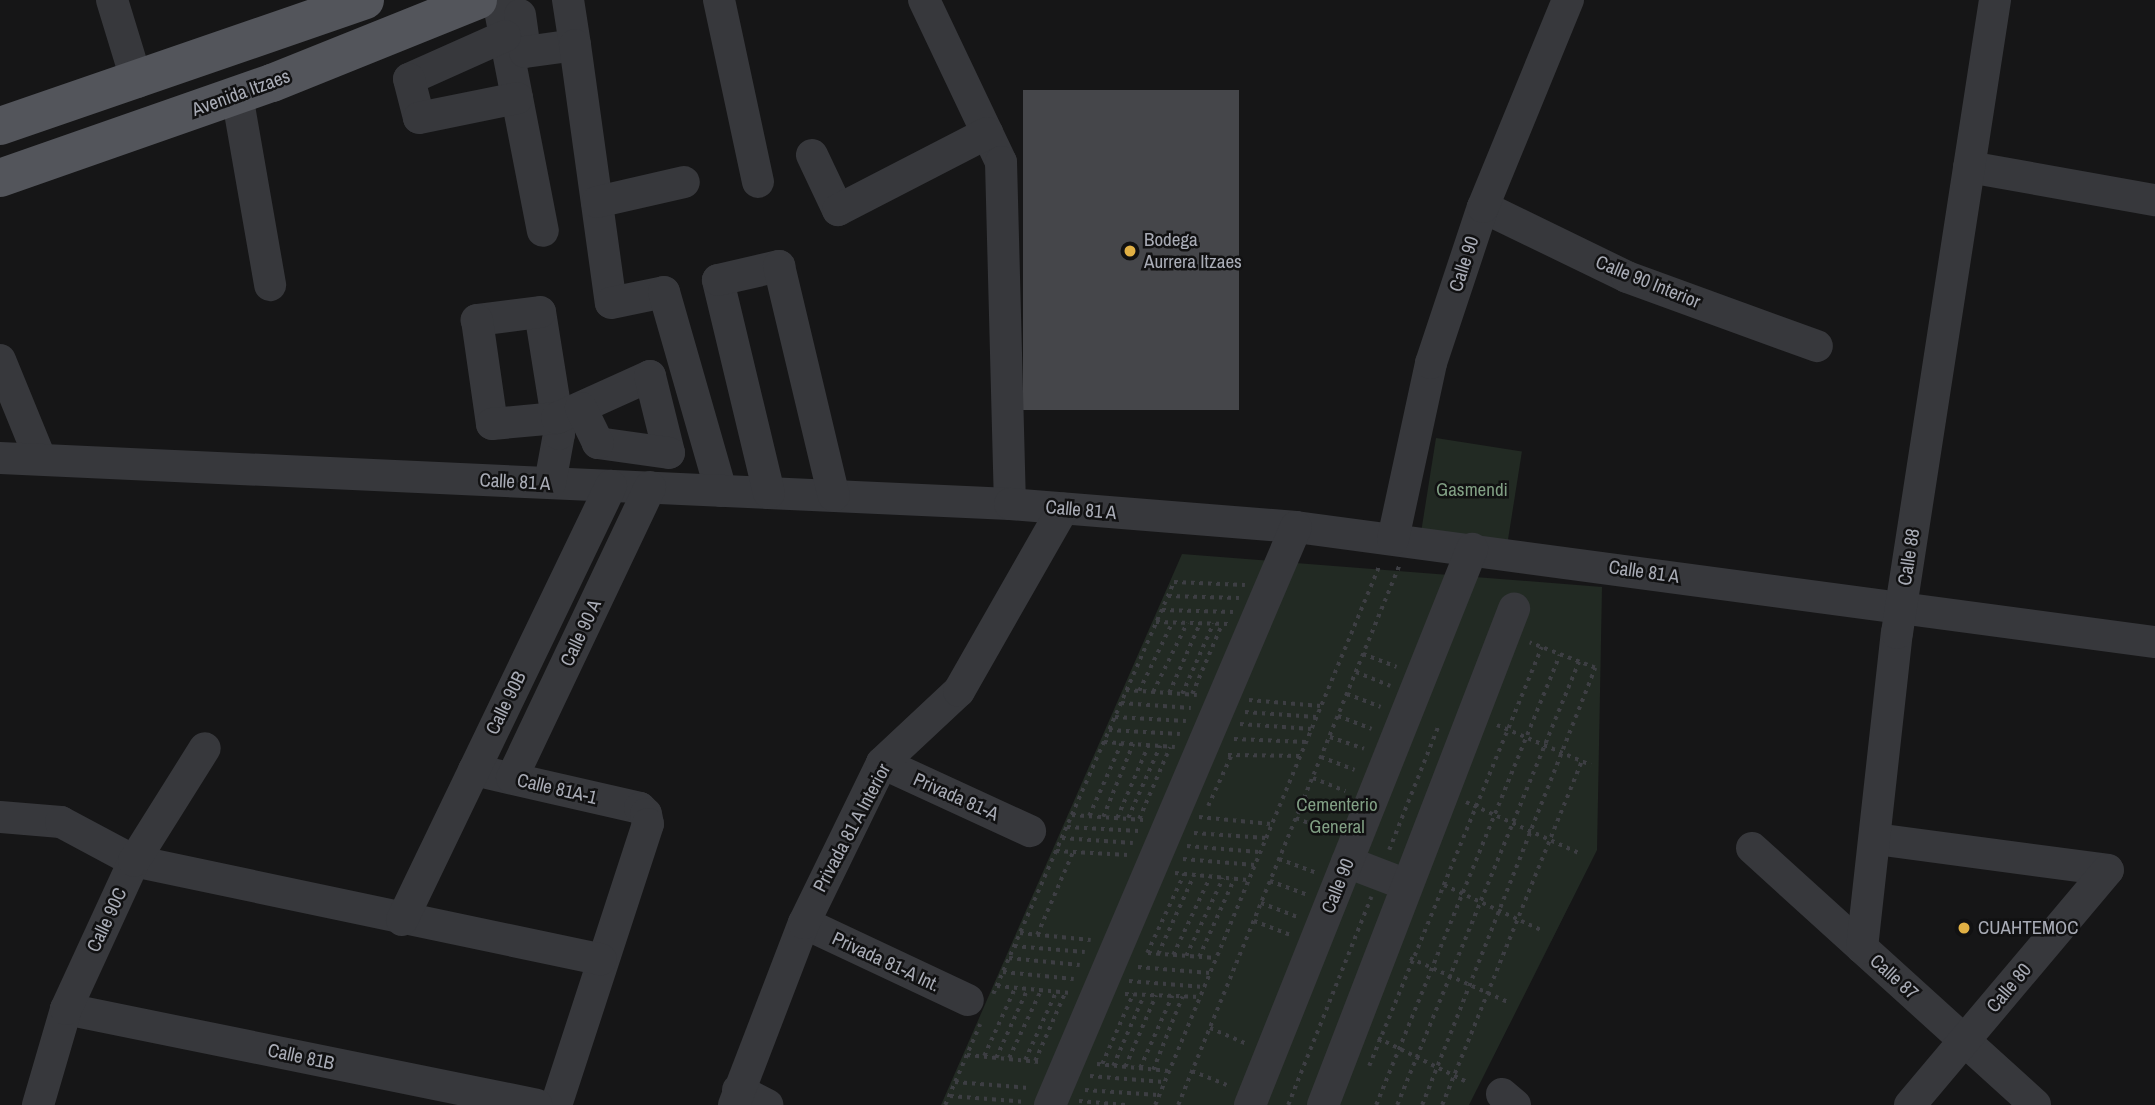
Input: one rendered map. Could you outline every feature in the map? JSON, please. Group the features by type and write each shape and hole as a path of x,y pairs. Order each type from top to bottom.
{"main road":[{"path":"0,126 256,41 365,0"},
{"name":"Avenida Itzaes","path":"0,178 272,83 478,0"},
{"path":"256,41 272,83"}],"street":[{"path":"112,0 137,82"},
{"path":"498,0 543,231"},
{"path":"518,0 525,52 575,45"},
{"path":"568,0 611,303 664,292 722,491"},
{"path":"719,0 758,182"},
{"path":"924,0 1001,162 1010,504"},
{"name":"Calle 90","path":"1391,556 1431,363 1483,207 1568,0"},
{"name":"Calle 88","path":"1862,948 1901,606 1995,0"},
{"path":"505,36 409,79 419,118 517,98"},
{"path":"237,95 270,285"},
{"path":"812,155 838,210 987,133"},
{"path":"1969,167 2155,200"},
{"path":"597,202 684,182"},
{"name":"Calle 90 Interior","path":"1483,207 1626,277 1817,346"},
{"path":"769,493 718,280 779,266 834,496"},
{"path":"0,360 40,458"},
{"path":"550,483 559,434 569,413"},
{"name":"Calle 81 A","path":"0,458 1010,504 1296,527 1391,556 1472,549 2155,642"},
{"name":"Calle 90B","path":"402,920 611,486"},
{"name":"Calle 90 A","path":"512,778 650,487"},
{"name":"Privada 81 A Interior","path":"736,1098 804,923 882,763 958,691 1063,509"},
{"path":"1053,1097 1296,527"},
{"name":"Calle 90","path":"1241,1096 1347,862 1472,549"},
{"path":"1323,1105 1421,883 1518,624"},
{"name":"Calle 90C","path":"38,1105 66,1009 134,862 205,748"},
{"name":"Privada 81-A","path":"882,763 1030,831"},
{"name":"Calle 81A-1","path":"474,770 640,808 648,824 601,958"},
{"path":"0,817 61,822 134,862 402,920 601,958 556,1105"},
{"name":"Calle 80","path":"1875,839 2108,870 1910,1105"},
{"name":"Calle 87","path":"1752,848 2035,1105"},
{"path":"1347,862 1421,883"},
{"name":"Privada 81-A Int.","path":"804,923 980,1006"},
{"name":"Calle 81B","path":"66,1009 536,1105"},
{"path":"736,1098 767,1105"}],"path":[{"path":"1178,1105 1363,654 1391,556"},
{"path":"1155,1105 1316,717 1391,556"},
{"path":"945,1105 967,1055 980,1006 997,986 1174,582 1257,586"},
{"path":"1168,596 1251,598"},
{"path":"1162,610 1245,612"},
{"path":"1156,622 1240,625"},
{"path":"1139,691 1172,622"},
{"path":"1153,692 1187,623"},
{"path":"1169,693 1200,623"},
{"path":"1182,694 1213,624"},
{"path":"1192,694 1223,624"},
{"path":"1422,1105 1595,668 1542,647 1518,624"},
{"path":"1366,1072 1542,647"},
{"path":"1363,654 1399,668"},
{"path":"1376,1105 1560,655"},
{"path":"1397,1105 1579,662"},
{"path":"1356,672 1392,686"},
{"path":"1126,690 1201,695"},
{"path":"1347,694 1383,708"},
{"path":"1240,699 1321,706"},
{"path":"1121,703 1204,709"},
{"path":"1236,711 1316,717"},
{"path":"1338,716 1374,730"},
{"path":"1115,717 1198,722"},
{"path":"1489,722 1591,765"},
{"path":"1230,723 1311,729"},
{"path":"1109,730 1193,735"},
{"path":"1330,737 1366,750"},
{"path":"1224,738 1306,742"},
{"path":"1104,742 1187,748"},
{"path":"1089,816 1121,744"},
{"path":"1103,817 1133,744"},
{"path":"1117,818 1148,746"},
{"path":"1127,819 1160,746"},
{"path":"1139,819 1170,747"},
{"path":"1216,755 1300,756"},
{"path":"1203,818 1231,755"},
{"path":"1321,757 1358,771"},
{"path":"1442,1105 1582,761"},
{"path":"1313,778 1350,793"},
{"path":"1304,798 1341,812"},
{"path":"1457,798 1581,854"},
{"path":"1072,815 1156,821"},
{"path":"1190,817 1272,824"},
{"path":"1296,818 1333,834"},
{"path":"1067,827 1151,832"},
{"path":"1183,832 1266,838"},
{"path":"1062,838 1146,844"},
{"path":"1178,845 1260,852"},
{"path":"1056,851 1141,856"},
{"path":"1037,934 1073,852"},
{"path":"1172,859 1255,864"},
{"path":"1279,859 1318,873"},
{"path":"1166,872 1248,881"},
{"path":"1147,953 1184,874"},
{"path":"1157,954 1194,875"},
{"path":"1173,955 1210,877"},
{"path":"1186,956 1223,878"},
{"path":"1199,957 1234,879"},
{"path":"1270,881 1309,896"},
{"path":"1421,883 1443,885 1543,931"},
{"path":"1261,903 1300,917"},
{"path":"1254,921 1293,936"},
{"path":"1020,933 1105,941"},
{"path":"1014,946 1087,952"},
{"path":"1139,953 1216,958"},
{"path":"1404,956 1508,1002"},
{"path":"1009,958 1093,967"},
{"path":"1126,966 1210,973"},
{"path":"1003,972 1088,981"},
{"path":"1119,981 1204,987"},
{"path":"997,986 1082,994"},
{"path":"984,1057 1016,988"},
{"path":"996,1058 1027,989"},
{"path":"1009,1059 1041,990"},
{"path":"1025,1060 1056,992"},
{"path":"1035,1061 1065,993"},
{"path":"1114,994 1200,997"},
{"path":"1102,1064 1133,994"},
{"path":"1113,1066 1144,995"},
{"path":"1125,1067 1156,995"},
{"path":"1140,1068 1172,996"},
{"path":"1153,1070 1183,996"},
{"path":"1210,1028 1249,1045"},
{"path":"1371,1035 1467,1082"},
{"path":"967,1055 1052,1063"},
{"path":"1093,1063 1169,1071"},
{"path":"1192,1071 1241,1096"},
{"path":"1079,1075 1164,1082"},
{"path":"955,1082 1126,1105"},
{"path":"949,1096 1159,1095"}],"green space":[{"name":"Gasmendi","path":"1436,438 1522,452 1507,543 1421,530"},
{"name":"Cementerio General","path":"1182,554 1602,587 1597,850 1469,1105 941,1105"}],"building":[{"name":"Bodega Aurrera Itzaes","path":"1023,90 1239,90 1239,410 1023,410"}],"place":[{"name":"Bodega Aurrera Itzaes","path":"1130,251"},
{"name":"CUAHTEMOC","path":"1964,928"}]}
